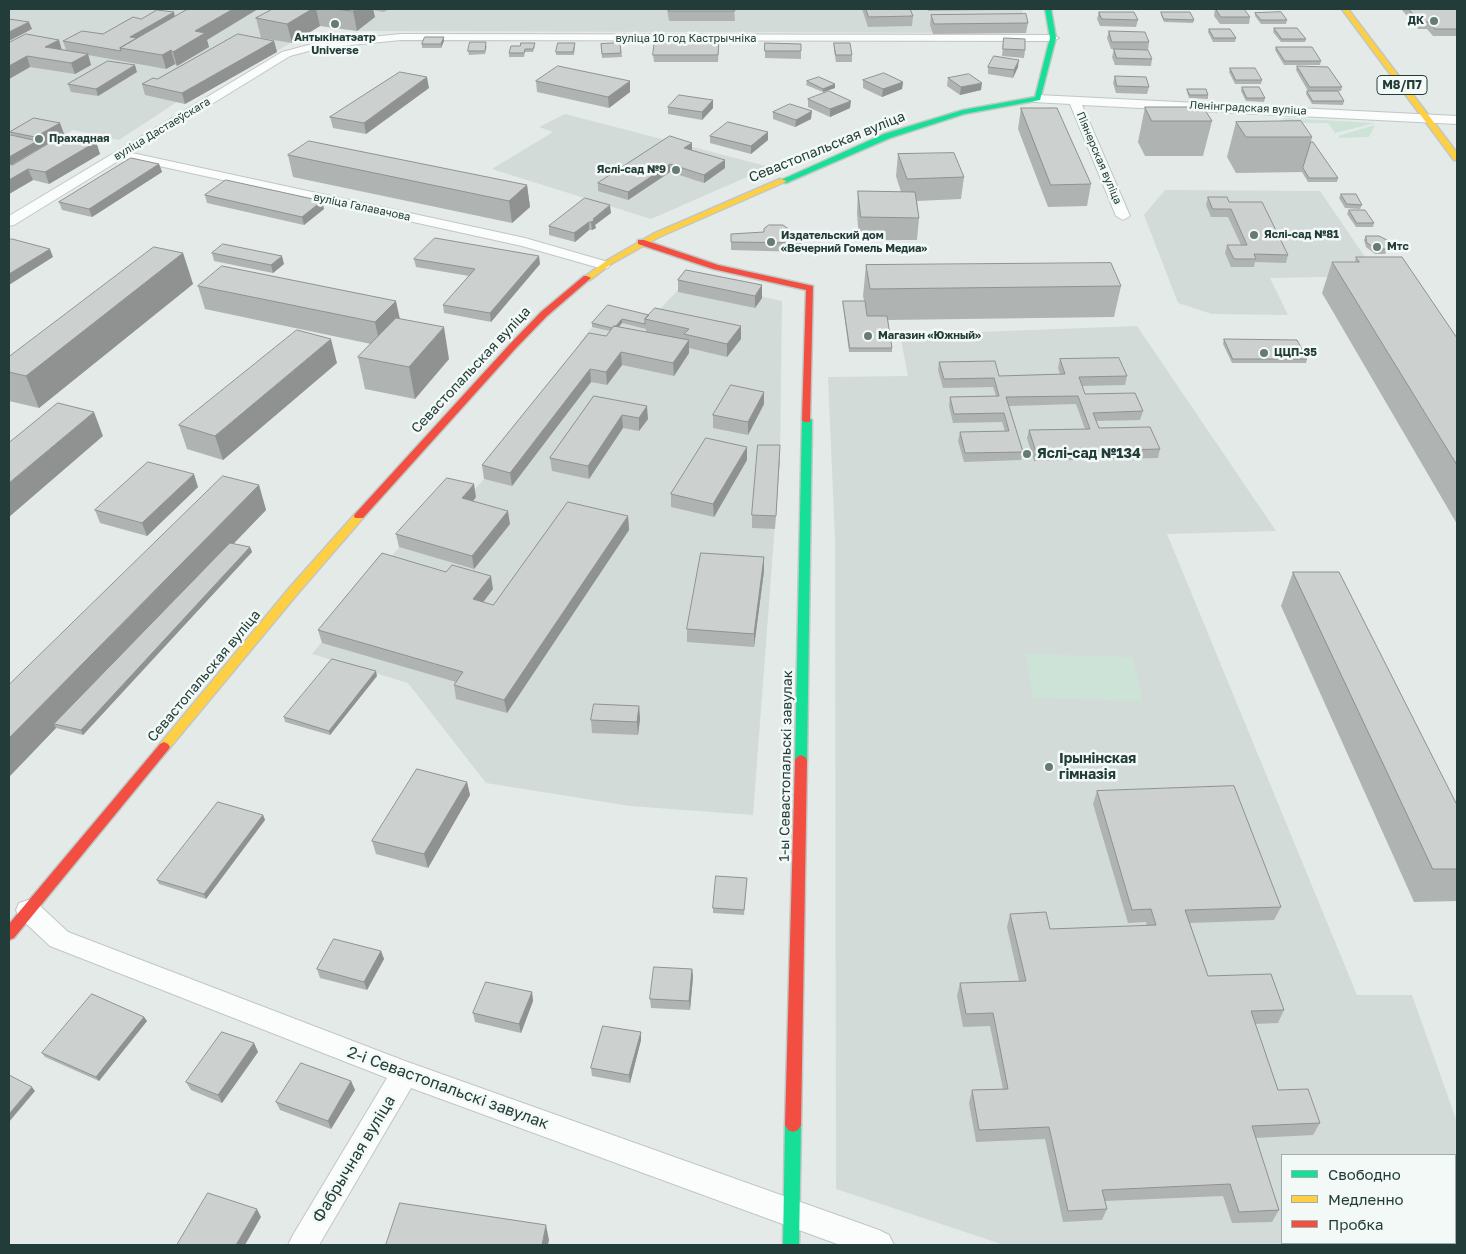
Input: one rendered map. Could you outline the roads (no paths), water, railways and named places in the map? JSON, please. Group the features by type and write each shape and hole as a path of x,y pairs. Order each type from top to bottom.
{"street":[{"path":"1038,99 1053,38 1048,9"},
{"name":"М8/П7","path":"1345,9 1457,158"},
{"name":"вуліца 10 год Кастрычніка","path":"320,45 401,37 1053,38"},
{"name":"вуліца Дастаеўскага","path":"9,222 286,54 320,45"},
{"name":"Ленінградская вуліца","path":"1038,99 1457,120"},
{"name":"Севастопальская вуліца","path":"9,934 295,589 432,433 525,333 551,308 603,265 641,242 887,136 963,112 994,105 1038,99"},
{"name":"Піянерская вуліца","path":"1074,100 1123,216"},
{"name":"вуліца Галавачова","path":"120,154 525,242 603,265"},
{"name":"1-ы Севастопальскі завулак","path":"641,242 716,267 810,288 791,1245"},
{"name":"2-і Севастопальскі завулак","path":"28,910 59,939 405,1073 879,1245"},
{"name":"Фабрычная вуліца","path":"303,1245 405,1073"}],"place":[{"name":"ДК","path":"1434,21"},
{"name":"Антыкінатэатр Universe","path":"335,24"},
{"name":"Прахадная","path":"39,139"},
{"name":"Яслі-сад №9","path":"676,170"},
{"name":"Яслі-сад №81","path":"1254,235"},
{"name":"Издательский дом «Вечерний Гомель Медиа»","path":"771,242"},
{"name":"Мтс","path":"1377,247"},
{"name":"Магазин «Южный»","path":"868,336"},
{"name":"ЦЦП-35","path":"1264,353"},
{"name":"Яслі-сад №134","path":"1027,454"},
{"name":"Ірынінская гімназія","path":"1049,767"}]}
